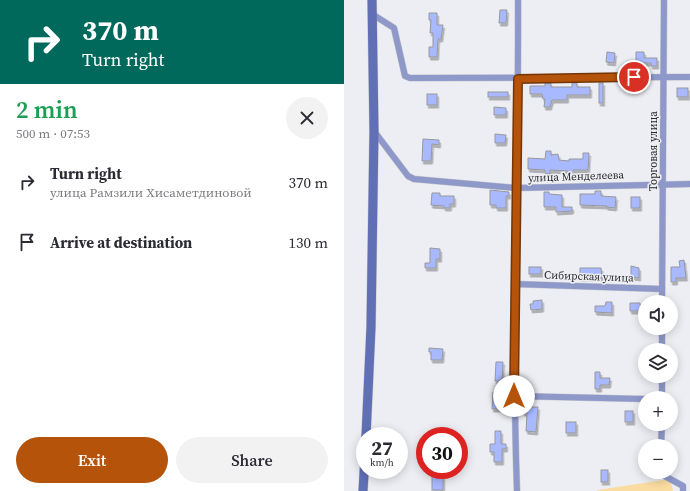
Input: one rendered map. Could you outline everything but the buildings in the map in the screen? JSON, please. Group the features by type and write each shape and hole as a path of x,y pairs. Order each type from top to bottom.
{"street":[{"path":"366,427 371,327 374,131 372,0"},
{"path":"517,491 514,396 518,0"},
{"name":"Торговая улица","path":"662,295 664,0"},
{"path":"372,14 394,28 405,76 410,78 518,79 664,76 690,77"},
{"name":"улица Менделеева","path":"374,131 408,176 414,179 516,188 690,184"},
{"name":"Сибирская улица","path":"515,284 662,289"},
{"path":"514,396 638,399"},
{"path":"363,491 364,479"},
{"path":"671,479 683,486 683,491"}],"shaded area":[{"path":"670,479 673,491 597,491"}],"route":[{"path":"514,396 518,79 634,77"}]}
